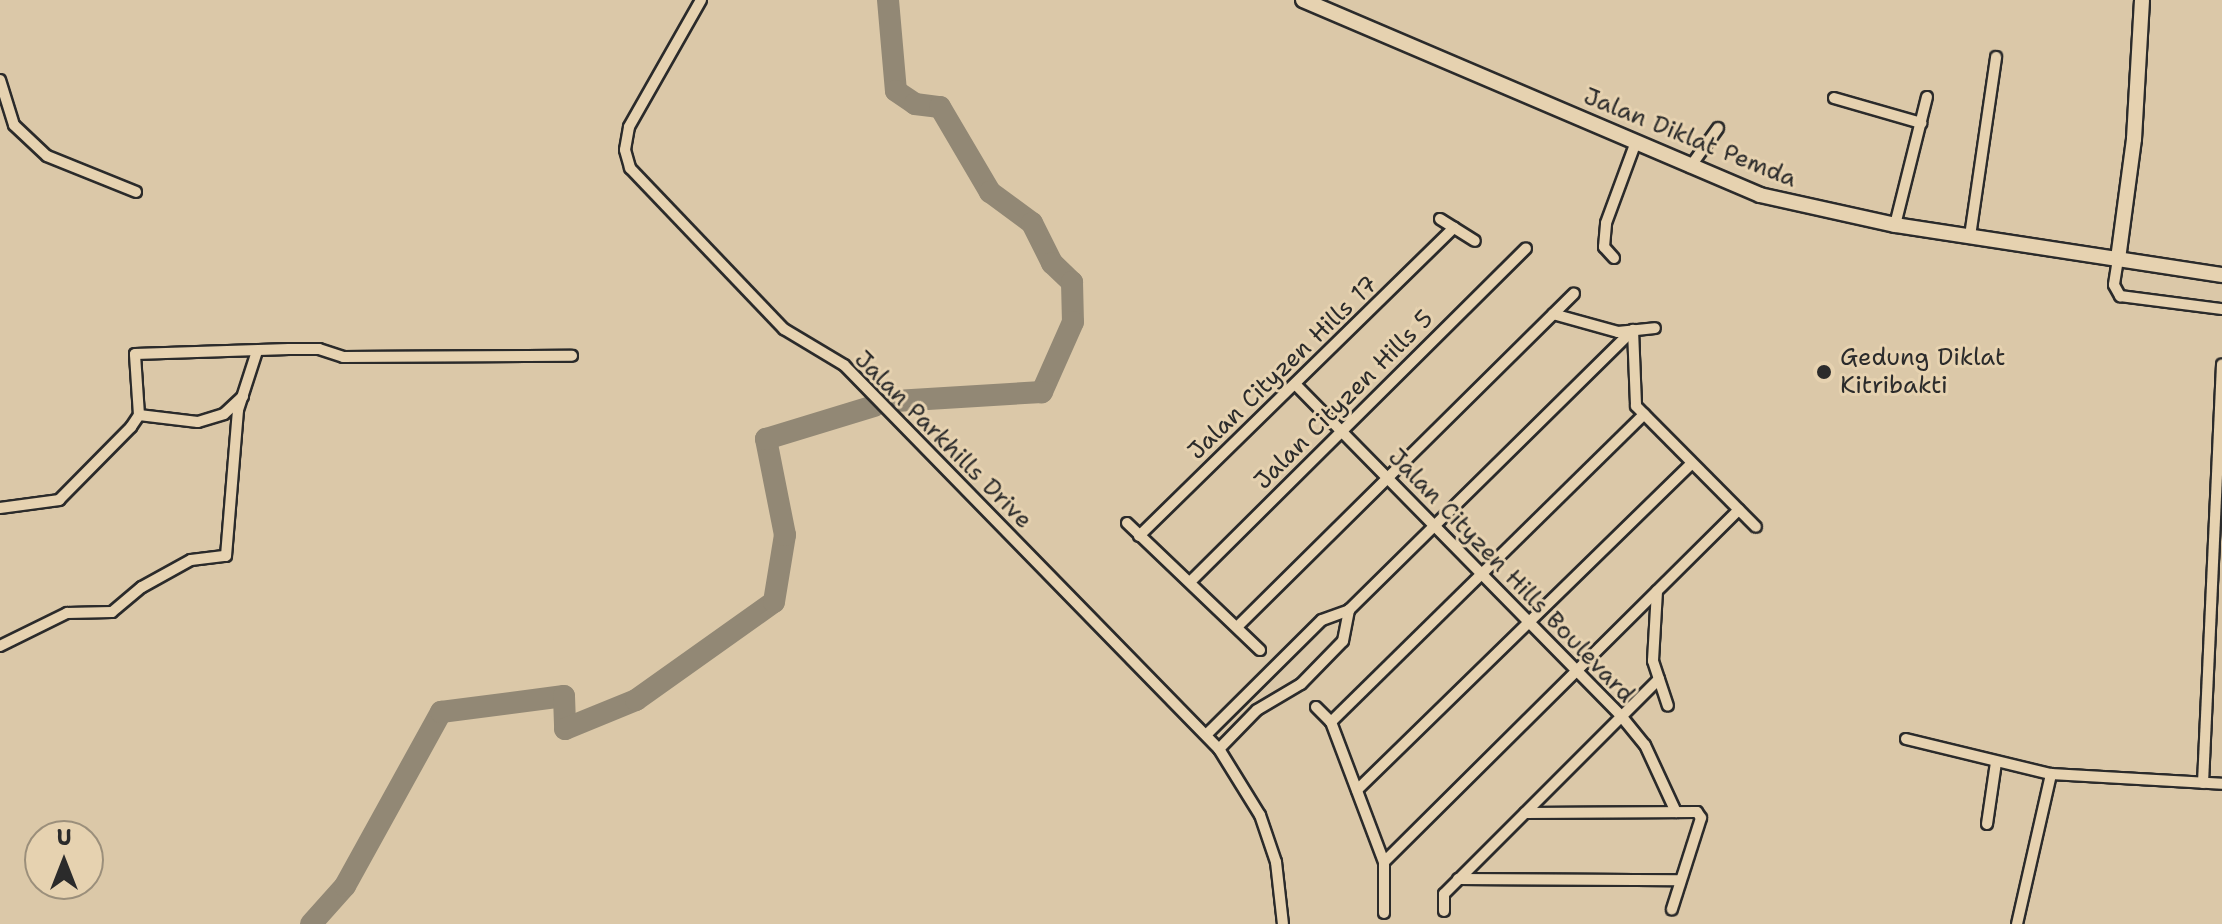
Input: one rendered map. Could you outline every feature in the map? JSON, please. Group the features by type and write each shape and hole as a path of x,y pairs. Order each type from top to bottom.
{"street":[{"name":"Jalan Parkhills Drive","path":"701,0 629,127 625,150 630,168 784,329 844,365 1219,749 1260,815 1276,862 1283,924"},
{"name":"Jalan Diklat Pemda","path":"1303,0 1760,195 1895,225 2222,275"},
{"path":"2142,0 2134,139 2114,285 2120,296 2222,309"},
{"path":"1970,236 1996,57"},
{"path":"0,80 14,125 37,148 62,166 136,192"},
{"path":"1895,225 1927,97"},
{"path":"1834,98 1921,123"},
{"path":"1690,167 1718,128"},
{"path":"1614,258 1604,247 1606,223 1636,142"},
{"path":"1440,219 1475,241"},
{"name":"Jalan Cityzen Hills 17","path":"1139,536 1454,228"},
{"name":"Jalan Cityzen Hills 5","path":"1191,581 1526,248"},
{"path":"1237,627 1574,294"},
{"path":"1553,314 1618,332 1655,328"},
{"path":"1206,735 1322,620 1349,610 1633,330"},
{"path":"1633,330 1636,406 1756,527"},
{"path":"0,508 18,501 59,500 139,415 135,354 319,349 343,357 572,356"},
{"path":"0,646 67,613 112,612 142,587 191,560 226,556 238,410 257,351"},
{"path":"2203,783 2222,364"},
{"name":"Jalan Cityzen Hills Boulevard","path":"1295,384 1622,717 1645,745 1676,812"},
{"path":"139,415 198,422 224,414 245,395"},
{"path":"1331,722 1644,414"},
{"path":"1357,790 1692,463"},
{"path":"1384,862 1739,510"},
{"path":"1127,523 1139,536 1164,553 1260,650"},
{"path":"1657,591 1653,661 1668,706"},
{"path":"1219,749 1257,710 1301,684 1343,641 1349,610"},
{"path":"1444,911 1444,894 1659,679"},
{"path":"1316,707 1331,722 1384,862 1384,913"},
{"path":"1906,739 2051,774 2222,784"},
{"path":"1987,824 1996,762"},
{"path":"2017,924 2051,774"},
{"path":"1525,813 1697,812 1701,818 1672,909"},
{"path":"1458,879 1679,880"}],"waterway":[{"path":"888,0 896,91 915,104 940,107 990,192 1032,223 1052,263 1072,282 1073,322 1042,392 895,401"},
{"path":"311,924 345,886 441,712 564,696 565,729 636,700 774,602 785,535 766,439 874,406"}],"place":[{"name":"Gedung Diklat Kitribakti","path":"1824,372"}]}
